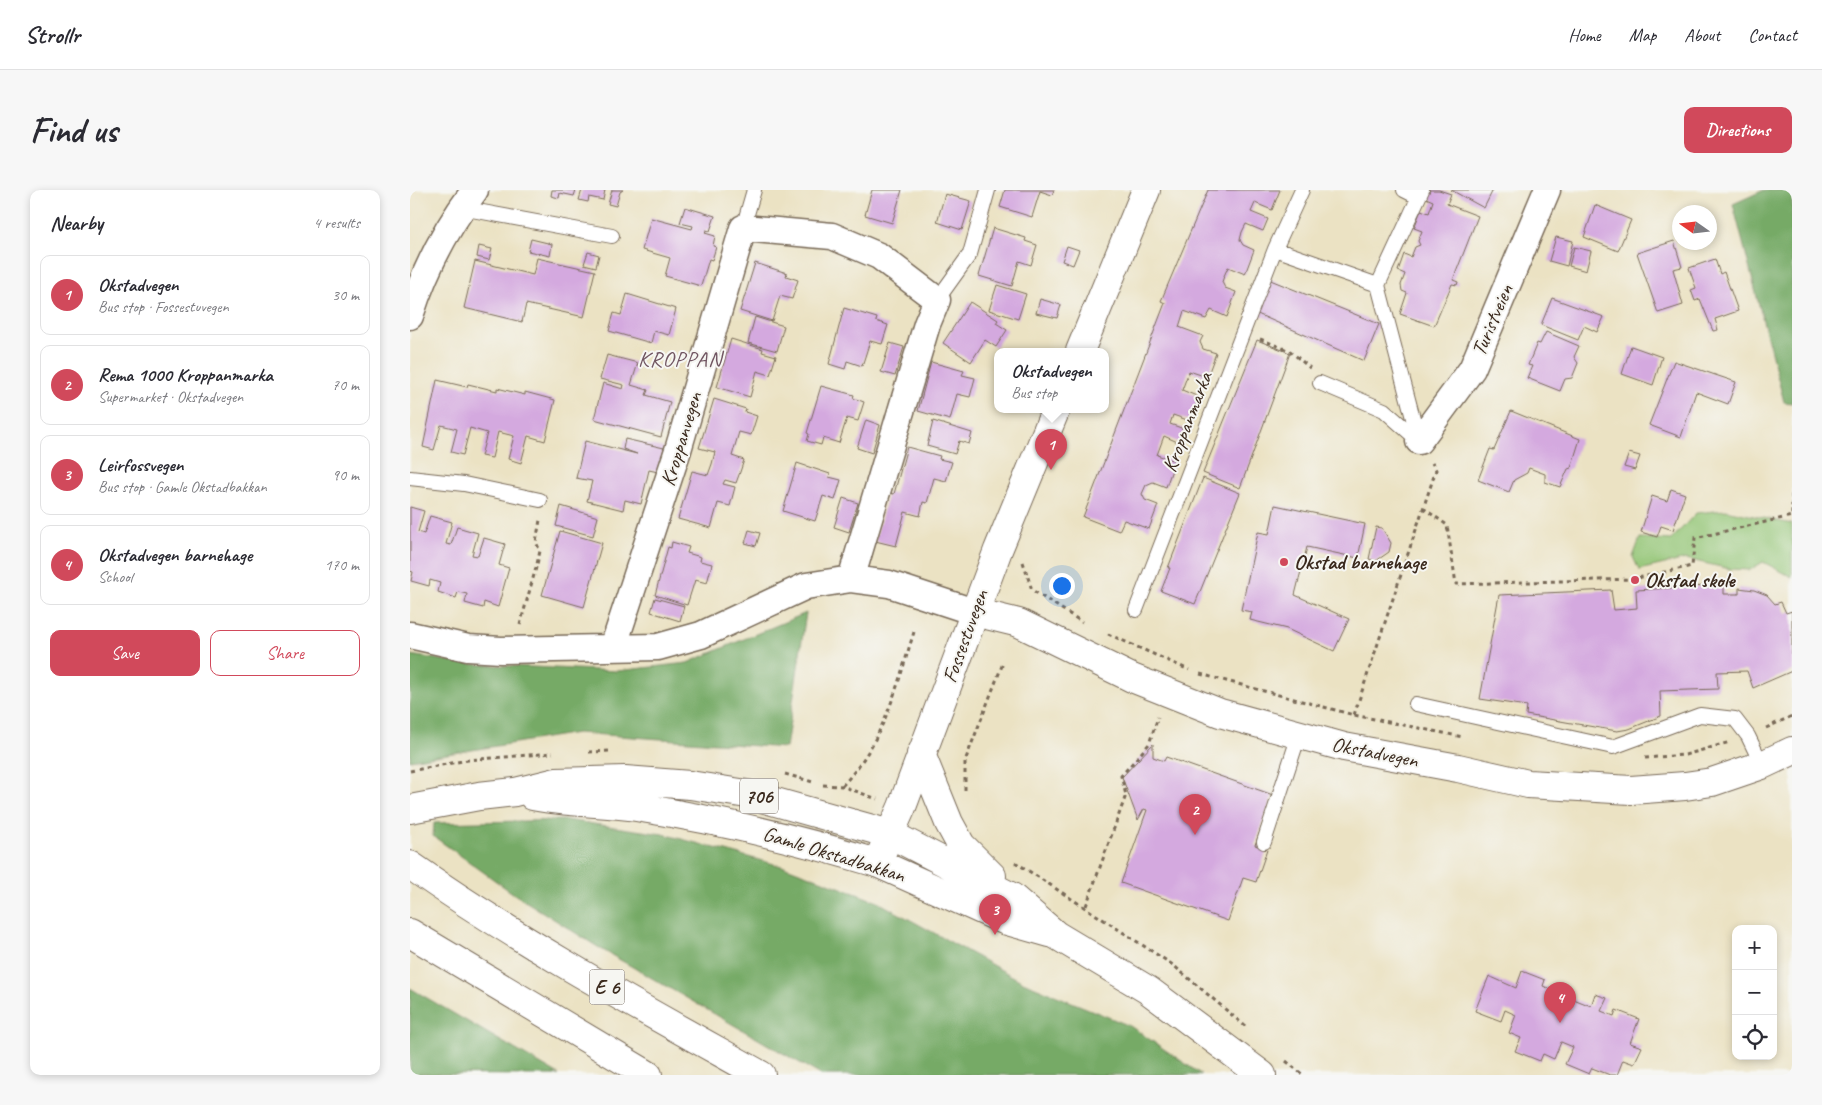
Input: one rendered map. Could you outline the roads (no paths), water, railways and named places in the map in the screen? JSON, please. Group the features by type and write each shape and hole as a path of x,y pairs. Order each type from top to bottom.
{"main road":[{"path":"1081,348 1146,190"},
{"name":"Fossestuvegen","path":"877,864 921,754 974,612 1054,413"},
{"name":"Okstadvegen","path":"974,612 1019,623 1132,678 1220,714 1344,747 1458,768 1528,784 1631,790 1685,786 1712,782 1762,765 1792,750"},
{"path":"921,754 949,823 961,845 1012,896"},
{"name":"Gamle Okstadbakkan","path":"410,809 479,796 515,792 556,782 625,780 690,785 780,801 890,834 1012,896 1056,935 1148,990 1262,1075"},
{"name":"Gamle Okstadbakkan","path":"515,792 555,800 624,805 713,820 790,838 877,864 1004,920 1056,935"},
{"name":"E 6","path":"410,865 455,896 565,963 761,1075"},
{"name":"E 6","path":"410,933 648,1075"}],"street":[{"name":"Turistveien","path":"1419,441 1472,369 1547,190"},
{"path":"410,316 434,254 468,199"},
{"path":"743,228 832,236 880,256 937,300 919,350 851,579"},
{"name":"Kroppanvegen","path":"613,648 678,450 743,228"},
{"path":"410,635 468,648 658,647 692,637 806,586 851,579 889,584 974,612"}],"lane":[{"name":"Kroppanvegen","path":"743,228 754,190"},
{"path":"937,300 970,254 988,190"},
{"name":"Kroppanmarka","path":"1136,610 1275,249 1302,190"},
{"path":"1404,190 1420,194 1378,285 1419,441"},
{"path":"468,199 612,236"},
{"path":"1275,249 1378,285"},
{"path":"1320,382 1384,410 1419,441"},
{"path":"410,478 464,484 540,500"},
{"path":"1416,704 1613,747 1700,715 1735,719 1748,736 1762,765"},
{"path":"1264,842 1299,735"}],"place":[{"name":"Okstadvegen","path":"1051,470"},
{"name":"Okstad barnehage","path":"1284,562"},
{"name":"Okstad skole","path":"1635,580"},
{"name":"Rema 1000 Kroppanmarka","path":"1195,835"},
{"name":"Leirfossvegen","path":"995,935"},
{"name":"Okstadvegen barnehage","path":"1560,1023"}],"district":[{"name":"KROPPAN","path":"680,359"}]}
